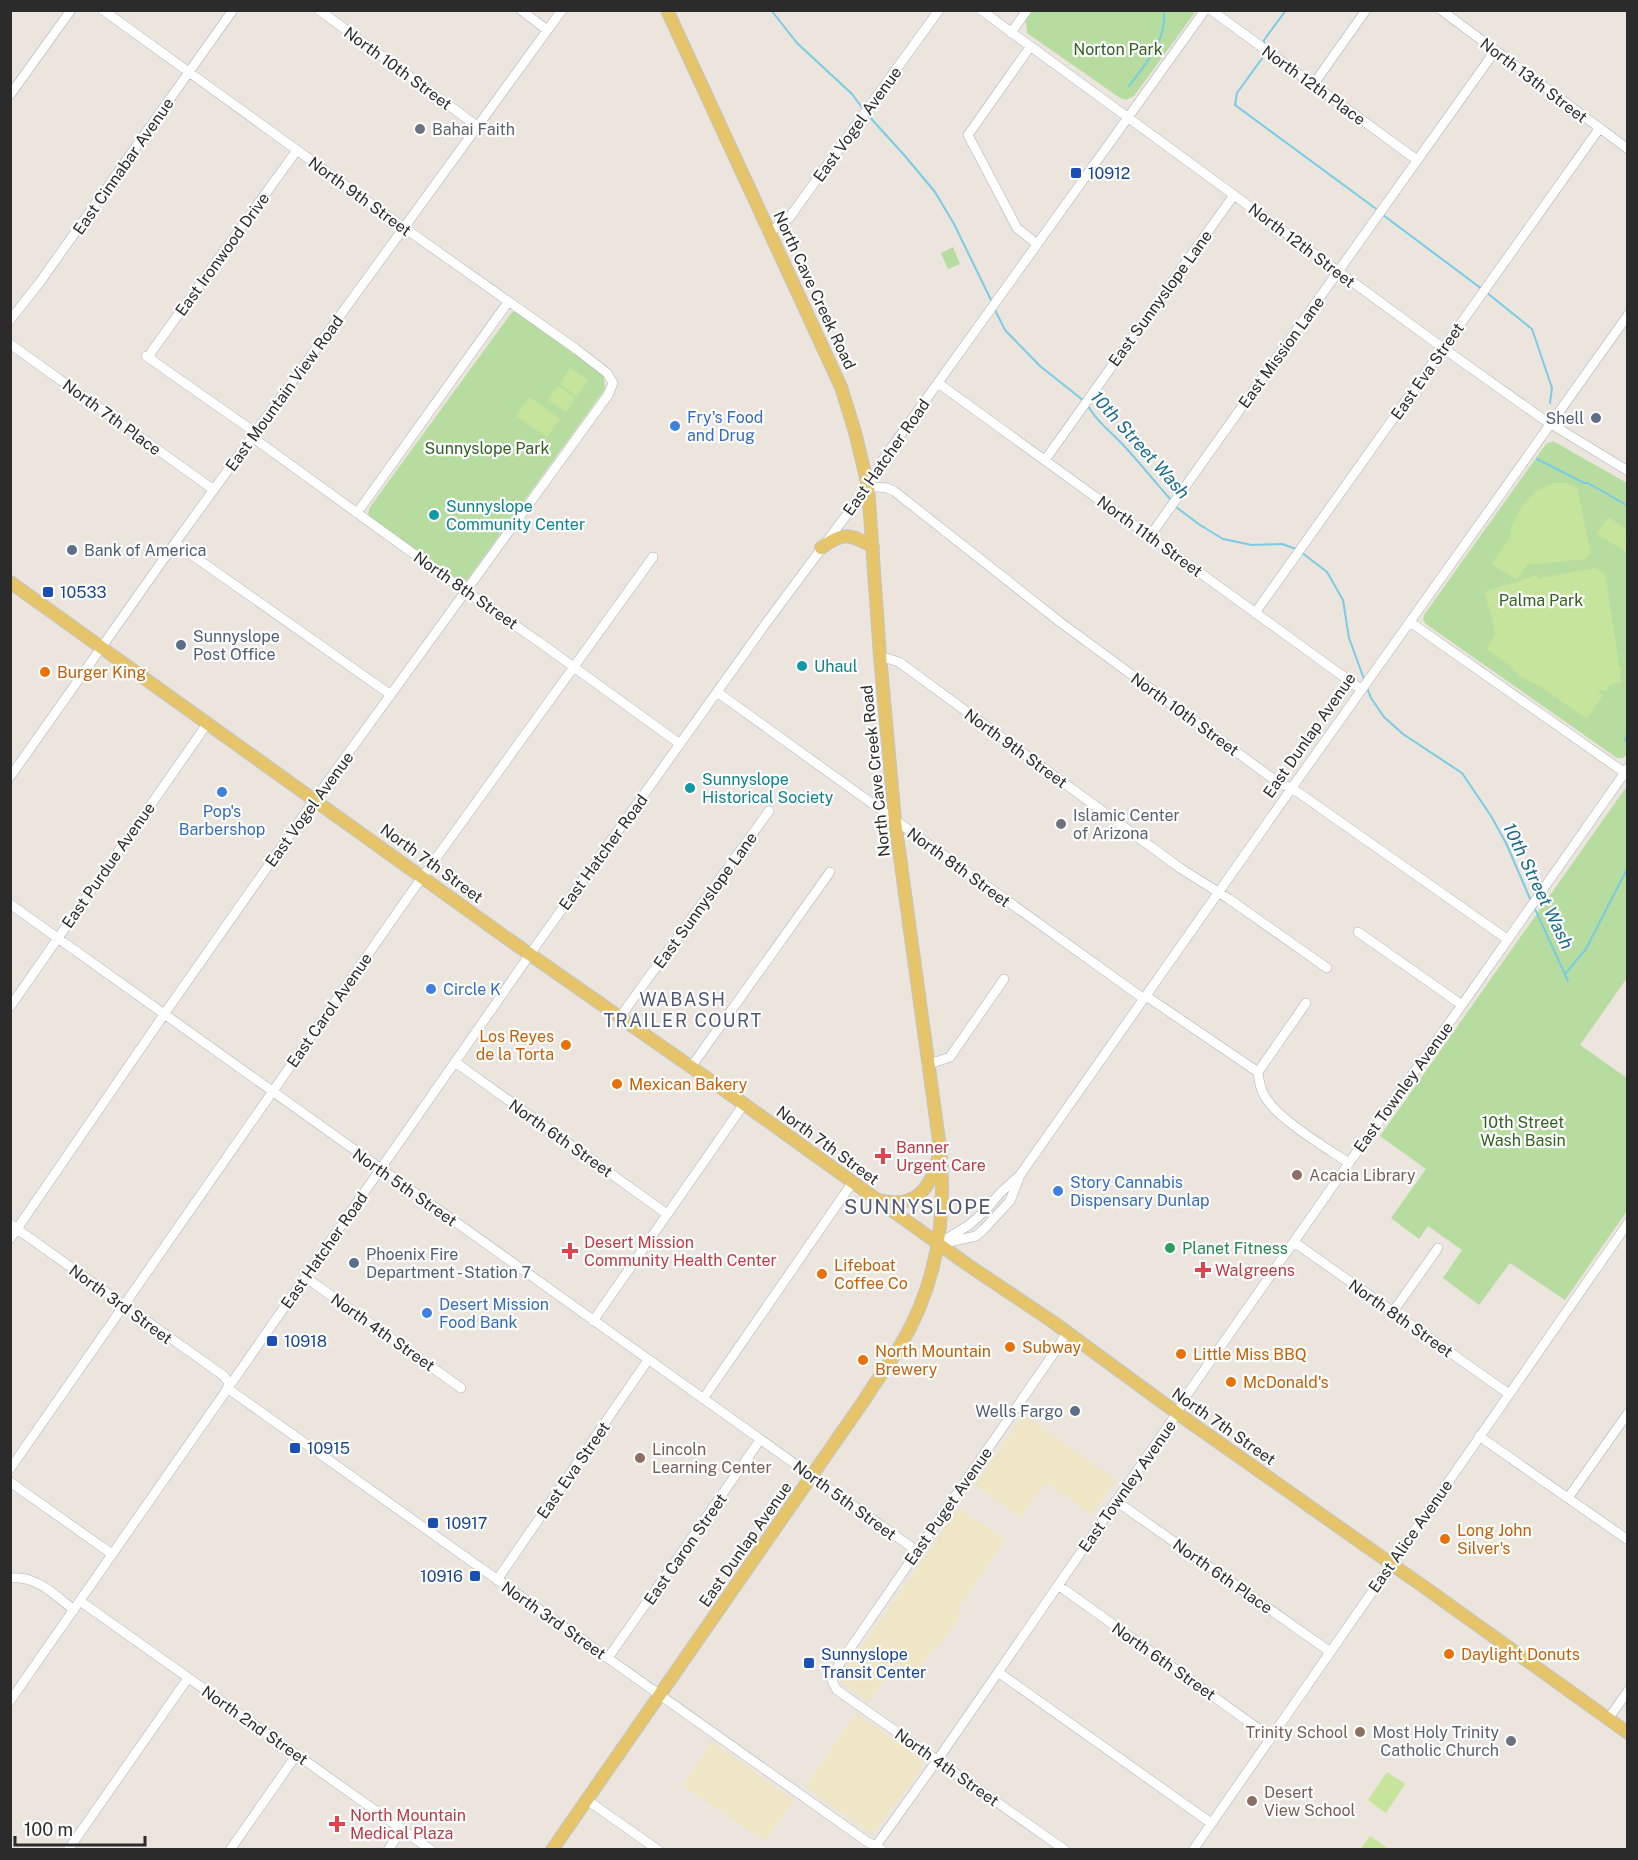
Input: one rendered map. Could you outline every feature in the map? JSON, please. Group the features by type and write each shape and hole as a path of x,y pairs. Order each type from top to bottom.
{"main road":[{"name":"North Cave Creek Road","path":"667,10 841,387 868,486 895,821 940,1148 943,1189 938,1244"},
{"path":"821,548 832,539 843,535 855,537 873,547"},
{"name":"North 7th Street","path":"10,582 1628,1733"},
{"path":"873,1198 890,1203 914,1199 923,1191 932,1177 940,1148"},
{"name":"East Dunlap Avenue","path":"552,1850 901,1344 926,1293 934,1268 938,1244"}],"street":[{"path":"10,95 71,10"},
{"name":"North 9th Street","path":"103,10 403,228 601,368 609,374 613,383"},
{"name":"East Cinnabar Avenue","path":"10,320 40,282 233,10"},
{"name":"North 10th Street","path":"319,10 477,126"},
{"path":"521,10 547,30"},
{"name":"East Mountain View Road","path":"12,773 175,543 562,10"},
{"name":"East Vogel Avenue","path":"770,232 789,218 939,10"},
{"name":"North 12th Street","path":"981,10 1443,348 1551,424 1628,471"},
{"path":"1011,33 1027,10"},
{"name":"East Hatcher Road","path":"10,1701 530,954 821,548 868,486 884,458 1205,10"},
{"name":"North 12th Place","path":"1211,10 1417,160"},
{"path":"1313,85 1366,10"},
{"name":"North 13th Street","path":"1441,10 1628,149"},
{"path":"1030,47 968,135 1017,228 1038,244"},
{"name":"East Mission Lane","path":"1150,536 1495,51"},
{"name":"East Eva Street","path":"1255,613 1599,129"},
{"name":"East Ironwood Drive","path":"147,357 297,150"},
{"name":"East Sunnyslope Lane","path":"1045,460 1234,195"},
{"path":"357,513 508,302"},
{"name":"East Dunlap Avenue","path":"938,1244 969,1225 1020,1175 1628,315"},
{"name":"North 7th Place","path":"10,344 214,490"},
{"name":"North 8th Street","path":"147,357 357,513 680,744"},
{"name":"East Vogel Avenue","path":"10,1239 14,1226 315,799 608,395 613,383"},
{"name":"North 11th Street","path":"938,383 1362,690"},
{"name":"North 10th Street","path":"868,486 894,491 1060,622 1280,784 1292,788 1507,939"},
{"path":"175,543 391,695"},
{"name":"East Carol Avenue","path":"10,1469 423,877 653,556"},
{"path":"1410,622 1626,772"},
{"name":"North 9th Street","path":"880,656 900,662 1180,868 1327,968"},
{"name":"North 8th Street","path":"717,692 1145,998 1258,1072"},
{"name":"East Purdue Avenue","path":"10,1007 207,724"},
{"name":"East Townley Avenue","path":"877,1848 1348,1163 1626,772"},
{"name":"East Sunnyslope Lane","path":"620,1017 769,811"},
{"path":"691,1067 830,872"},
{"name":"North 5th Street","path":"10,904 917,1551"},
{"path":"1358,932 1462,1005"},
{"path":"927,1065 950,1057 1004,979"},
{"path":"1306,1003 1258,1072 1259,1083 1263,1095 1270,1104 1293,1124 1348,1163"},
{"name":"North 6th Street","path":"454,1062 668,1214"},
{"path":"593,1321 744,1104"},
{"path":"703,1400 852,1183"},
{"name":"East Alice Avenue","path":"1193,1850 1628,1223"},
{"name":"North 3rd Street","path":"14,1226 224,1376 229,1386 497,1580 877,1848"},
{"name":"North 8th Street","path":"1294,1242 1509,1394"},
{"path":"1392,1313 1438,1248"},
{"name":"North 4th Street","path":"305,1277 461,1388"},
{"name":"East Puget Avenue","path":"832,1681 838,1666 1067,1332"},
{"name":"East Eva Street","path":"497,1580 648,1360"},
{"path":"1568,1498 1628,1413"},
{"path":"1479,1436 1628,1540"},
{"name":"East Caron Street","path":"609,1658 760,1440"},
{"path":"10,1482 112,1554"},
{"name":"North 6th Place","path":"1116,1501 1329,1651"},
{"path":"10,1578 28,1578 36,1582 74,1610"},
{"name":"North 6th Street","path":"1058,1585 1270,1737"},
{"name":"North 2nd Street","path":"80,1600 431,1850"},
{"path":"998,1672 1211,1823"},
{"path":"68,1850 188,1678"},
{"name":"North 4th Street","path":"832,1681 837,1690 1065,1850"},
{"path":"1608,1719 1628,1691"},
{"path":"230,1850 297,1754"},
{"path":"587,1800 658,1850"},
{"path":"388,1850 402,1829"}],"green space":[{"name":"Norton Park","path":"1032,11 1196,11 1134,96 1126,100 1027,33 1024,21"},
{"path":"953,247 960,264 948,269 941,253"},
{"name":"Sunnyslope Park","path":"512,312 517,312 604,376 605,389 467,580 462,582 457,581 370,517 368,513 370,507"},
{"path":"570,368 588,380 577,396 560,384"},
{"path":"558,386 575,398 566,412 548,400"},
{"path":"529,397 560,419 547,437 516,416"},
{"name":"Palma Park","path":"1553,441 1627,483 1628,755 1622,758 1617,758 1423,620 1424,615 1546,444"},
{"path":"1554,483 1566,483 1577,488 1591,553 1586,559 1527,565 1517,580 1492,564 1511,535 1511,528 1522,506 1536,491"},
{"path":"1608,517 1627,530 1626,552 1597,534"},
{"path":"1595,568 1603,572 1606,579 1619,666 1622,668 1621,682 1610,685 1605,692 1597,689 1603,695 1587,719 1541,687 1521,677 1508,664 1486,649 1495,635 1484,592 1537,575 1538,579"},
{"name":"10th Street Wash Basin","path":"1627,786 1627,978 1580,1045 1627,1078 1627,1211 1565,1300 1510,1263 1479,1305 1443,1278 1462,1250 1428,1226 1419,1239 1391,1218 1426,1169 1380,1136"},
{"path":"1387,1772 1405,1784 1386,1813 1368,1800"},
{"path":"1370,1836 1389,1849 1361,1849"}],"sand":[{"path":"1024,1415 1116,1480 1092,1515 1046,1482 1021,1518 975,1485"},
{"path":"959,1508 1005,1540 957,1610 962,1614 915,1675 897,1662 869,1702 843,1684 842,1676"},
{"path":"856,1714 920,1758 922,1767 874,1833 805,1787"},
{"path":"712,1742 794,1800 765,1841 682,1785"}],"waterway":[{"name":"10th Street Wash","path":"771,10 797,43 852,94 863,109"},
{"path":"1129,86 1159,42 1164,10"},
{"path":"1264,46 1264,40 1286,10"},
{"path":"1263,51 1263,57 1237,93 1235,105 1379,211"},
{"name":"10th Street Wash","path":"866,113 935,192 954,224 992,302"},
{"path":"1383,215 1482,289"},
{"path":"1486,292 1532,329 1552,388 1550,403"},
{"name":"10th Street Wash","path":"995,310 1005,330 1040,366 1084,401"},
{"name":"10th Street Wash","path":"1088,406 1096,418 1131,453 1171,500"},
{"path":"1537,459 1588,483 1628,506"},
{"name":"10th Street Wash","path":"1176,507 1223,539 1252,545 1282,544 1296,549"},
{"name":"10th Street Wash","path":"1301,552 1327,572 1343,600 1349,638 1364,679"},
{"name":"10th Street Wash","path":"1367,688 1384,717 1403,734 1462,773 1506,843 1531,901"},
{"path":"1625,741 1628,728"},
{"name":"10th Street Wash","path":"1566,973 1586,949 1628,867"},
{"name":"10th Street Wash","path":"1535,909 1568,981"}],"place":[{"name":"Bahai Faith","path":"420,129"},
{"name":"10912","path":"1076,173"},
{"name":"Shell","path":"1596,418"},
{"name":"Fry's Food and Drug","path":"675,426"},
{"name":"Sunnyslope Community Center","path":"434,515"},
{"name":"Bank of America","path":"72,550"},
{"name":"10533","path":"48,592"},
{"name":"Sunnyslope Post Office","path":"181,645"},
{"name":"Uhaul","path":"802,666"},
{"name":"Burger King","path":"45,672"},
{"name":"Sunnyslope Historical Society","path":"690,788"},
{"name":"Pop's Barbershop","path":"222,792"},
{"name":"Islamic Center of Arizona","path":"1061,824"},
{"name":"Circle K","path":"431,989"},
{"name":"Los Reyes de la Torta","path":"566,1045"},
{"name":"Mexican Bakery","path":"617,1084"},
{"name":"Banner Urgent Care","path":"883,1156"},
{"name":"Acacia Library","path":"1297,1175"},
{"name":"Story Cannabis Dispensary Dunlap","path":"1058,1191"},
{"name":"Planet Fitness","path":"1170,1248"},
{"name":"Desert Mission Community Health Center","path":"570,1251"},
{"name":"Phoenix Fire Department - Station 7","path":"354,1263"},
{"name":"Walgreens","path":"1203,1270"},
{"name":"Lifeboat Coffee Co","path":"822,1274"},
{"name":"Desert Mission Food Bank","path":"427,1313"},
{"name":"10918","path":"272,1341"},
{"name":"Subway","path":"1010,1347"},
{"name":"Little Miss BBQ","path":"1181,1354"},
{"name":"North Mountain Brewery","path":"863,1360"},
{"name":"McDonald's","path":"1231,1382"},
{"name":"Wells Fargo","path":"1075,1411"},
{"name":"10915","path":"295,1448"},
{"name":"Lincoln Learning Center","path":"640,1458"},
{"name":"10917","path":"433,1523"},
{"name":"Long John Silver's","path":"1445,1539"},
{"name":"10916","path":"475,1576"},
{"name":"Daylight Donuts","path":"1449,1654"},
{"name":"Sunnyslope Transit Center","path":"809,1663"},
{"name":"Trinity School","path":"1360,1732"},
{"name":"Most Holy Trinity Catholic Church","path":"1511,1741"},
{"name":"Desert View School","path":"1252,1801"},
{"name":"North Mountain Medical Plaza","path":"337,1824"}],"district":[{"name":"WABASH TRAILER COURT","path":"683,1010"},
{"name":"SUNNYSLOPE","path":"918,1207"}]}
